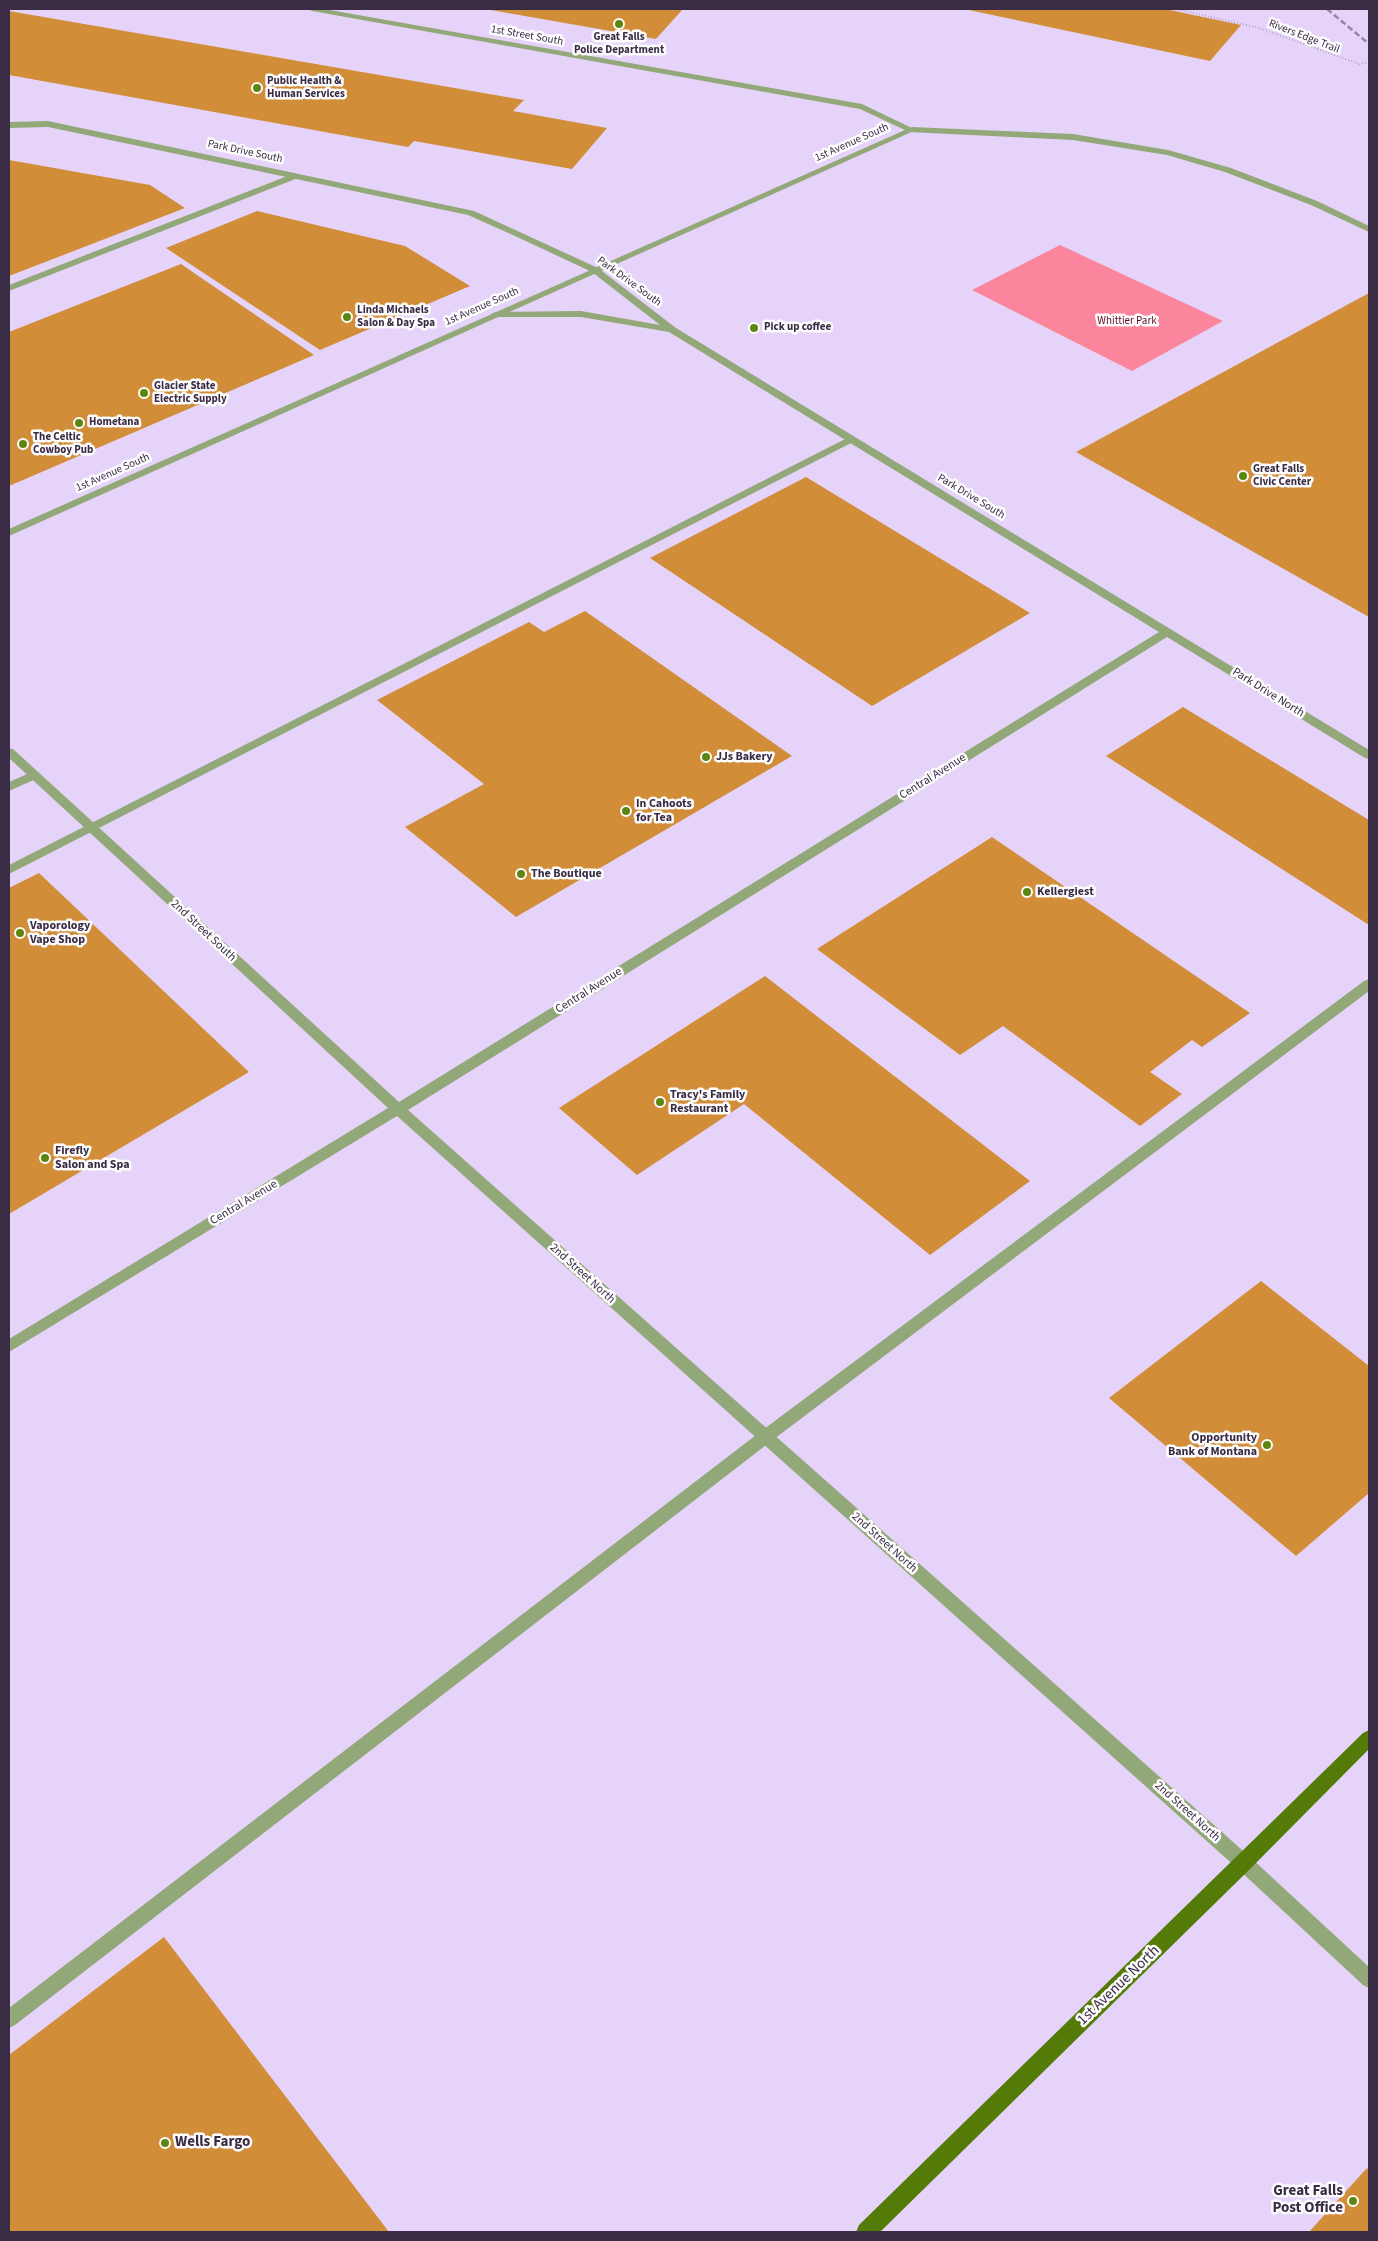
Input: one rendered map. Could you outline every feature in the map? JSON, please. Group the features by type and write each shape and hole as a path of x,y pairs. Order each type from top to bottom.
{"main road":[{"name":"1st Avenue North","path":"866,2232 1244,1863 1369,1738"}],"street":[{"name":"1st Street South","path":"312,9 862,107 912,130"},
{"name":"Park Drive South","path":"9,125 48,124 471,213 595,270 673,330 1167,632"},
{"path":"912,130 1073,137 1168,153 1228,170 1314,203 1369,229"},
{"name":"1st Avenue South","path":"9,533 912,130"},
{"path":"9,288 295,176"},
{"path":"495,315 581,314 673,330"},
{"path":"9,870 851,438"},
{"name":"Park Drive North","path":"1167,632 1369,755"},
{"name":"Central Avenue","path":"9,1346 398,1109 1167,632"},
{"name":"2nd Street South","path":"9,752 398,1109"},
{"path":"9,788 34,775"},
{"path":"9,2019 766,1437 1369,984"},
{"name":"2nd Street North","path":"398,1109 1244,1863 1369,1979"}],"path":[{"name":"Rivers Edge Trail","path":"1176,9 1258,28 1360,64 1369,62"}],"green space":[{"name":"Whittier Park","path":"1060,245 1223,321 1132,371 972,290"}],"building":[{"name":"Great Falls Police Department","path":"485,9 683,9 656,39"},
{"path":"964,9 1165,9 1241,25 1210,61"},
{"path":"9,11 524,100 513,111 607,128 572,169 414,141 408,147 9,75"},
{"path":"9,160 150,185 185,208 9,276"},
{"path":"257,211 405,246 470,286 320,350 166,248"},
{"path":"181,264 314,355 9,486 9,332"},
{"name":"Great Falls Civic Center","path":"1369,293 1369,617 1076,452"},
{"path":"806,477 1030,613 872,706 650,558"},
{"path":"585,611 792,756 516,917 405,827 484,784 377,700 529,622 544,632"},
{"path":"1183,707 1369,820 1369,925 1106,756"},
{"path":"992,837 1250,1013 1202,1047 1192,1040 1150,1072 1182,1094 1140,1126 1003,1026 960,1055 817,949"},
{"path":"39,873 249,1072 9,1214 9,888"},
{"path":"765,976 1030,1181 930,1255 744,1104 637,1175 559,1108"},
{"name":"Opportunity Bank of Montana","path":"1261,1281 1369,1366 1369,1493 1296,1556 1109,1398"},
{"name":"Wells Fargo","path":"164,1937 389,2232 9,2232 9,2055"},
{"name":"Great Falls Post Office","path":"1367,2168 1369,2171 1369,2232 1309,2232"}],"railway":[{"path":"1327,9 1369,44"}],"place":[{"name":"Great Falls Police Department","path":"619,24"},
{"name":"Public Health & Human Services","path":"257,88"},
{"name":"Linda Michaels Salon & Day Spa","path":"347,317"},
{"name":"Pick up coffee","path":"754,328"},
{"name":"Glacier State Electric Supply","path":"144,393"},
{"name":"Hometana","path":"79,423"},
{"name":"The Celtic Cowboy Pub","path":"23,444"},
{"name":"Great Falls Civic Center","path":"1243,476"},
{"name":"JJs Bakery","path":"706,757"},
{"name":"In Cahoots for Tea","path":"626,811"},
{"name":"The Boutique","path":"521,874"},
{"name":"Kellergiest","path":"1027,892"},
{"name":"Vaporology Vape Shop","path":"20,933"},
{"name":"Tracy's Family Restaurant","path":"660,1102"},
{"name":"Firefly Salon and Spa","path":"45,1158"},
{"name":"Opportunity Bank of Montana","path":"1267,1445"},
{"name":"Wells Fargo","path":"165,2143"},
{"name":"Great Falls Post Office","path":"1353,2201"}]}
